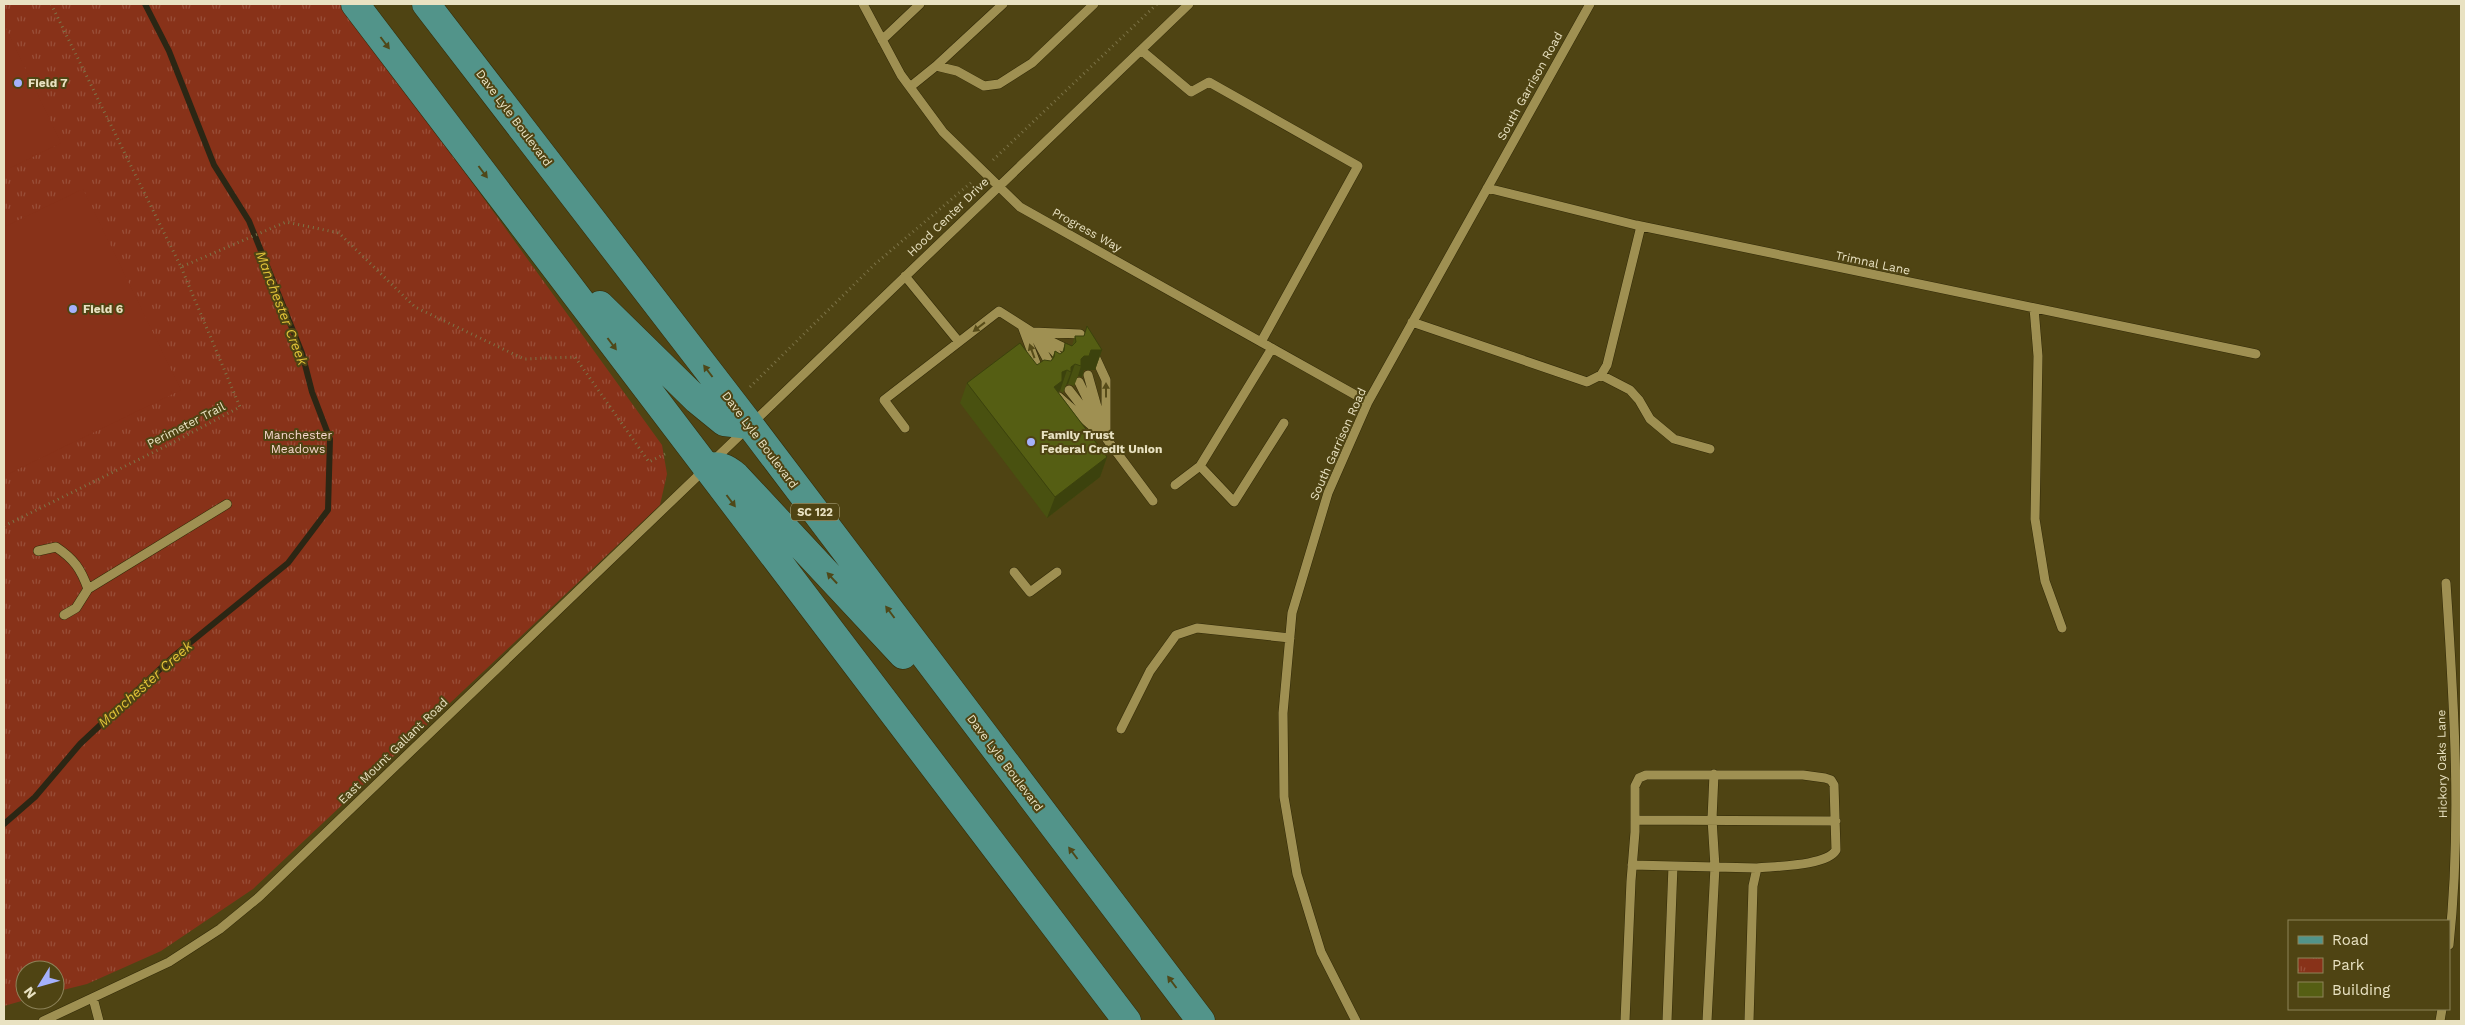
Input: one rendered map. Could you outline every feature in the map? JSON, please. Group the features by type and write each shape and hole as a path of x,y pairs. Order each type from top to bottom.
{"main road":[{"path":"355,4 1127,1021"},
{"name":"Dave Lyle Boulevard","path":"426,4 750,425 1201,1021"},
{"path":"536,243 724,422 750,425"},
{"path":"706,468 716,466 727,468 736,476 1008,768"}],"street":[{"name":"Progress Way","path":"863,4 910,88 943,132 1020,207 1368,402"},
{"path":"882,40 920,4"},
{"path":"910,88 1003,4"},
{"path":"936,66 957,71 984,86 999,84 1032,63 1094,4"},
{"name":"Hood Center Drive","path":"726,449 1189,4"},
{"name":"South Garrison Road","path":"1356,1021 1321,952 1297,874 1284,797 1282,713 1292,613 1328,493 1368,402 1590,4"},
{"path":"1141,50 1190,92 1209,82 1358,166 1261,342"},
{"name":"Trimnal Lane","path":"1487,188 1641,226 2256,354"},
{"path":"1412,322 1587,382 1601,376 1607,365 1641,226"},
{"path":"905,276 959,342"},
{"path":"2034,308 2038,365 2035,519 2045,581 2062,628"},
{"path":"906,428 884,400 999,311 1022,326 1073,352"},
{"path":"1022,326 1041,376"},
{"path":"1033,332 1043,339 1062,360"},
{"path":"1033,332 1052,368"},
{"path":"1033,332 1080,334 1093,352 1106,380 1106,438"},
{"path":"1175,485 1200,466 1272,348"},
{"path":"1088,375 1106,438"},
{"path":"1601,376 1630,390 1639,400 1650,419 1674,439 1710,449"},
{"path":"1079,382 1106,438"},
{"path":"1069,390 1153,501"},
{"path":"1059,397 1106,438"},
{"path":"1200,466 1234,502 1284,422"},
{"name":"East Mount Gallant Road","path":"43,1021 169,962 220,929 259,897 726,449"},
{"path":"64,615 76,608 88,588 227,504"},
{"path":"38,551 56,547 72,557 82,572 88,588"},
{"path":"1014,572 1030,592 1057,572"},
{"name":"Hickory Oaks Lane","path":"2446,583 2457,747 2455,890 2450,936"},
{"path":"1121,730 1150,671 1176,635 1198,628 1290,638"},
{"path":"1707,1021 1715,867 1712,819 1714,774"},
{"path":"1625,1021 1635,786 1639,778 1646,775 1803,775 1825,778 1831,780 1834,785 1836,850 1833,856 1820,861 1757,868 1632,865"},
{"path":"1635,820 1712,819 1836,822"},
{"path":"1667,1021 1673,866"},
{"path":"1749,1021 1753,886 1757,868"},
{"path":"93,998 99,1021"}],"path":[{"path":"51,4 181,267 195,263 286,222 339,233 414,308 524,359 575,357 649,462 686,440"},
{"path":"732,402 757,381 875,264 962,192 1157,4"},
{"name":"Perimeter Trail","path":"4,526 170,444 240,407 181,267"}],"green space":[{"name":"Manchester Meadows","path":"4,4 343,4 662,445 667,474 660,505 253,889 161,951 87,984 65,990 65,960 15,960 15,1003 4,1006"},
{"name":"Field 7","path":"4,24 61,143 4,171"},
{"name":"Field 6","path":"83,189 181,390 4,476 4,227"}],"building":[{"path":"1087,326 1102,350 1091,350 1089,356 1084,356 1081,359 1081,366 1075,364 1071,367 1071,372 1067,370 1062,372 1062,381 1054,387 1107,457 1055,497 967,383 1020,343 1037,365 1044,360 1051,361 1055,351 1060,354 1064,351 1065,343 1072,346 1076,342 1075,336 1084,336"}],"waterway":[{"name":"Manchester Creek","path":"4,824 35,797 80,744 175,655 288,563 328,510 330,439 312,392 302,353 249,221 214,165 169,51 145,4"}],"place":[{"name":"Field 7","path":"18,83"},
{"name":"Field 6","path":"73,309"},
{"name":"Family Trust Federal Credit Union","path":"1031,442"}]}
